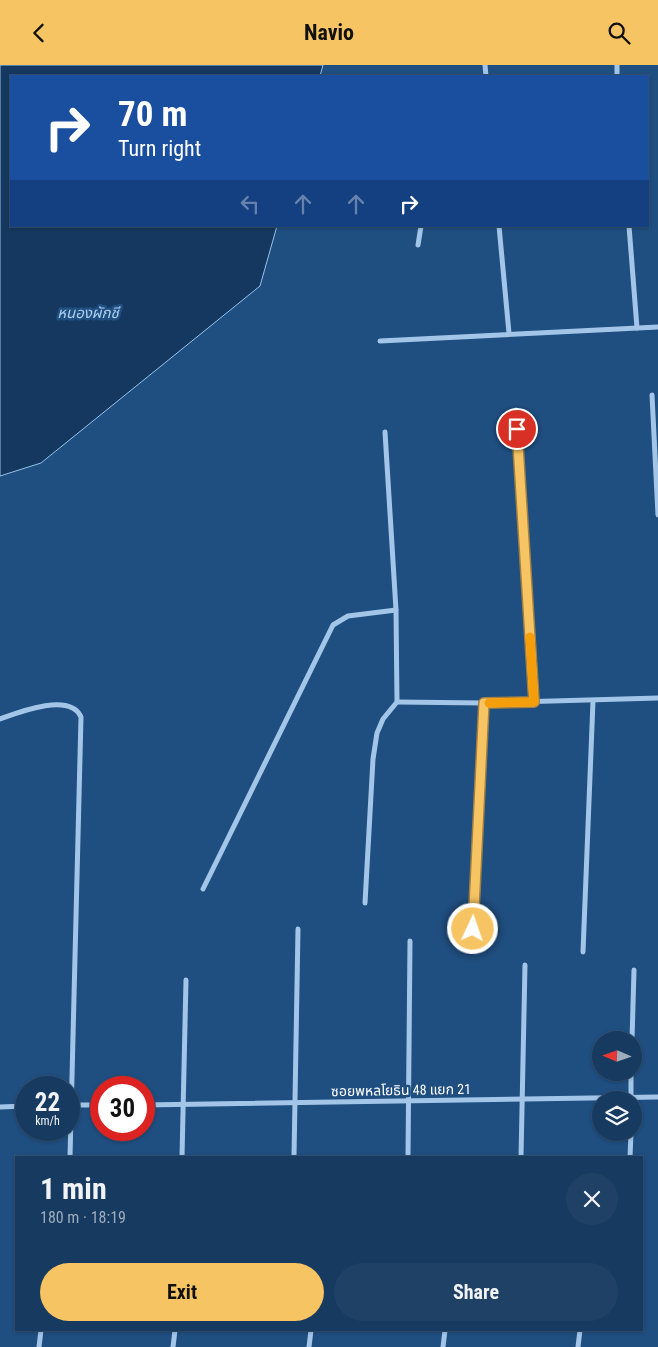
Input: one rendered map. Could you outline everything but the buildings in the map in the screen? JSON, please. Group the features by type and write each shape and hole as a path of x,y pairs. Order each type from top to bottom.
{"street":[{"path":"418,245 421,227"},
{"path":"499,227 508,333"},
{"path":"629,227 637,328"},
{"path":"380,341 508,333 658,327"},
{"path":"652,395 658,515"},
{"path":"516,410 534,702"},
{"path":"365,903 373,759 377,733 383,719 398,702 396,610 385,432"},
{"path":"203,889 333,625 348,616 396,610"},
{"path":"398,702 593,701 658,697"},
{"path":"583,952 593,701"},
{"path":"473,929 484,703"},
{"path":"0,719 30,709 61,705 73,706 78,710 81,717 71,1076"},
{"path":"294,1156 298,929"},
{"path":"408,1156 410,941"},
{"path":"521,1156 525,965"},
{"path":"632,1031 634,970"},
{"path":"182,1156 186,980"},
{"name":"ซอยพหลโยธิน 48 แยก 21","path":"642,1098 658,1097"},
{"name":"ซอยพหลโยธิน 48 แยก 21","path":"155,1105 592,1099"},
{"path":"0,1107 15,1106"},
{"path":"70,1141 70,1156"},
{"path":"630,1156 631,1141"},
{"path":"40,1347 41,1331"},
{"path":"173,1347 175,1331"},
{"path":"309,1347 311,1331"},
{"path":"443,1347 445,1331"},
{"path":"578,1347 580,1331"}],"water":[{"name":"หนองผักชี","path":"0,65 323,65 320,75 10,75 10,227 277,227 260,286 41,463 0,476"}],"slow traffic":[{"path":"489,703 534,702 530,637"}],"route":[{"path":"473,929 484,703 534,702 517,429"}]}
